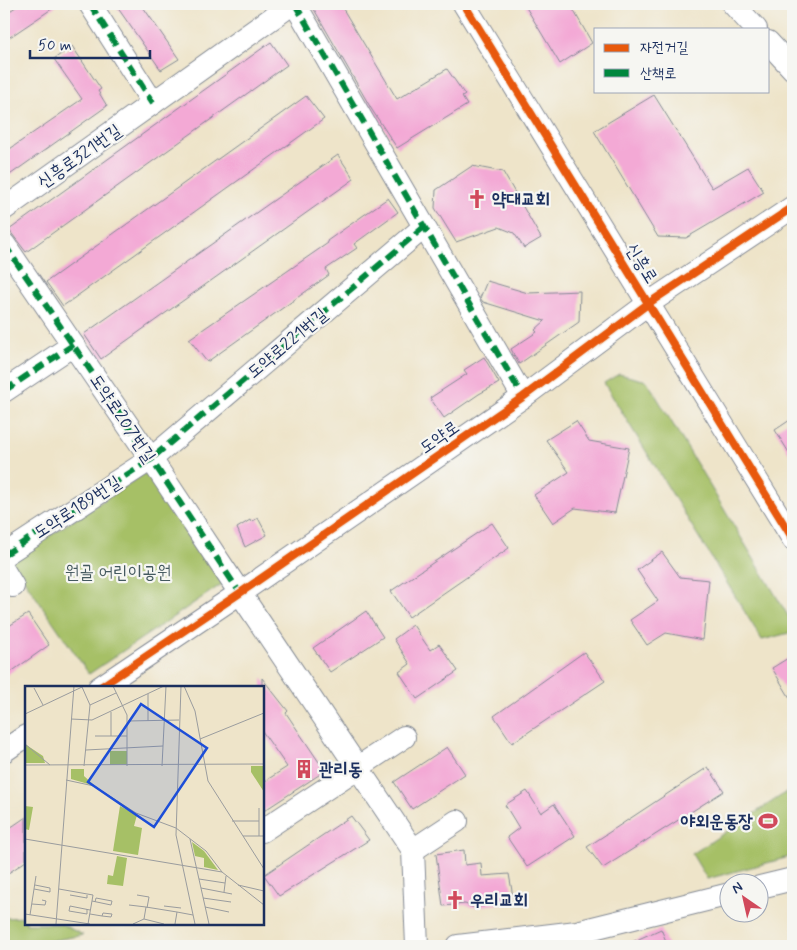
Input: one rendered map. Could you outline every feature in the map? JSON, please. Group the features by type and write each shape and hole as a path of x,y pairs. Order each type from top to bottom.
{"street":[{"path":"90,4 153,102"},
{"path":"294,4 523,398"},
{"name":"신흥로321번길","path":"4,209 294,4"},
{"name":"신흥로","path":"464,4 649,303 787,517 793,539"},
{"path":"733,4 755,28"},
{"path":"770,44 793,68"},
{"name":"도약로","path":"102,686 523,398 649,303 793,206"},
{"name":"도약로221번길","path":"151,459 424,227"},
{"name":"도약로207번길","path":"4,244 414,850"},
{"path":"4,391 73,345"},
{"name":"도약로189번길","path":"4,555 151,459"},
{"path":"4,751 25,737"},
{"path":"264,830 404,737"},
{"path":"417,946 414,850 457,821"},
{"path":"770,885 793,879"},
{"path":"458,946 577,932 720,896"}],"green space":[{"path":"619,374 647,381 793,624 793,632 762,640 604,383"},
{"name":"원골 어린이공원","path":"150,470 225,582 89,674 11,561"},
{"name":"야외운동장","path":"793,788 793,856 733,872 720,872 720,876 707,879 692,854"},
{"path":"25,917 25,925 63,925 83,935 23,946 4,946 4,918"}],"building":[{"path":"20,4 59,4 4,41 4,15"},
{"path":"115,4 141,4 179,59 161,70"},
{"path":"311,4 340,4 397,99 447,69 465,95 462,97 467,105 397,148 372,110"},
{"path":"524,4 570,4 592,43 560,64"},
{"path":"271,42 287,65 26,252 9,230"},
{"path":"72,46 101,89 98,91 107,106 4,179 4,153 82,99 54,59"},
{"path":"654,95 712,188 748,167 764,192 686,238 658,237 594,131"},
{"path":"306,96 324,119 63,306 46,282"},
{"path":"338,155 354,179 101,359 84,334"},
{"name":"약대교회","path":"472,166 503,172 541,238 524,248 514,233 499,227 456,242 435,208 436,190"},
{"path":"388,198 398,212 354,244 357,248 326,269 329,275 207,362 189,339 328,243 327,241"},
{"path":"487,281 528,293 580,291 579,322 519,364 511,349 537,332 535,330 545,321 483,302 480,298"},
{"path":"484,357 499,383 444,418 430,398 467,374 464,370"},
{"path":"793,418 793,459 775,430"},
{"path":"576,421 589,441 629,448 615,513 575,508 553,523 534,495 569,472 546,440"},
{"path":"258,518 267,535 245,547 237,528 250,520 251,522"},
{"path":"492,523 509,548 409,617 391,591"},
{"path":"662,552 680,577 709,580 703,640 666,633 647,645 630,620 658,601 637,570"},
{"path":"366,611 383,637 330,672 313,648"},
{"path":"28,614 49,645 4,677 4,629"},
{"path":"413,625 430,650 439,644 458,671 417,699 399,672 410,664 394,639"},
{"path":"584,652 605,681 512,743 494,716"},
{"path":"793,655 793,703 772,668"},
{"name":"관리동","path":"262,678 288,711 286,713 325,771 264,811 264,782 287,767 264,734 264,686 262,686"},
{"path":"447,747 465,774 412,809 394,782"},
{"path":"708,767 724,791 603,868 587,847"},
{"path":"527,791 541,813 554,804 575,836 527,867 507,837 519,828 505,805"},
{"path":"351,816 369,840 279,896 264,875"},
{"path":"25,818 25,862 4,876 4,832"},
{"path":"464,850 465,865 481,863 482,876 509,874 514,902 472,907 465,904 443,906 436,854"},
{"path":"661,929 668,946 623,946"}],"marked path":[{"path":"90,4 153,103"},
{"path":"295,4 523,397"},
{"path":"4,555 151,459 424,227"},
{"path":"4,244 240,593"},
{"path":"4,391 73,345"}],"cycle path":[{"path":"464,4 793,539"},
{"path":"102,686 523,397 649,303 793,207"}],"place":[{"name":"약대교회","path":"477,199"},
{"name":"관리동","path":"304,769"},
{"name":"야외운동장","path":"768,821"},
{"name":"우리교회","path":"455,900"}]}
